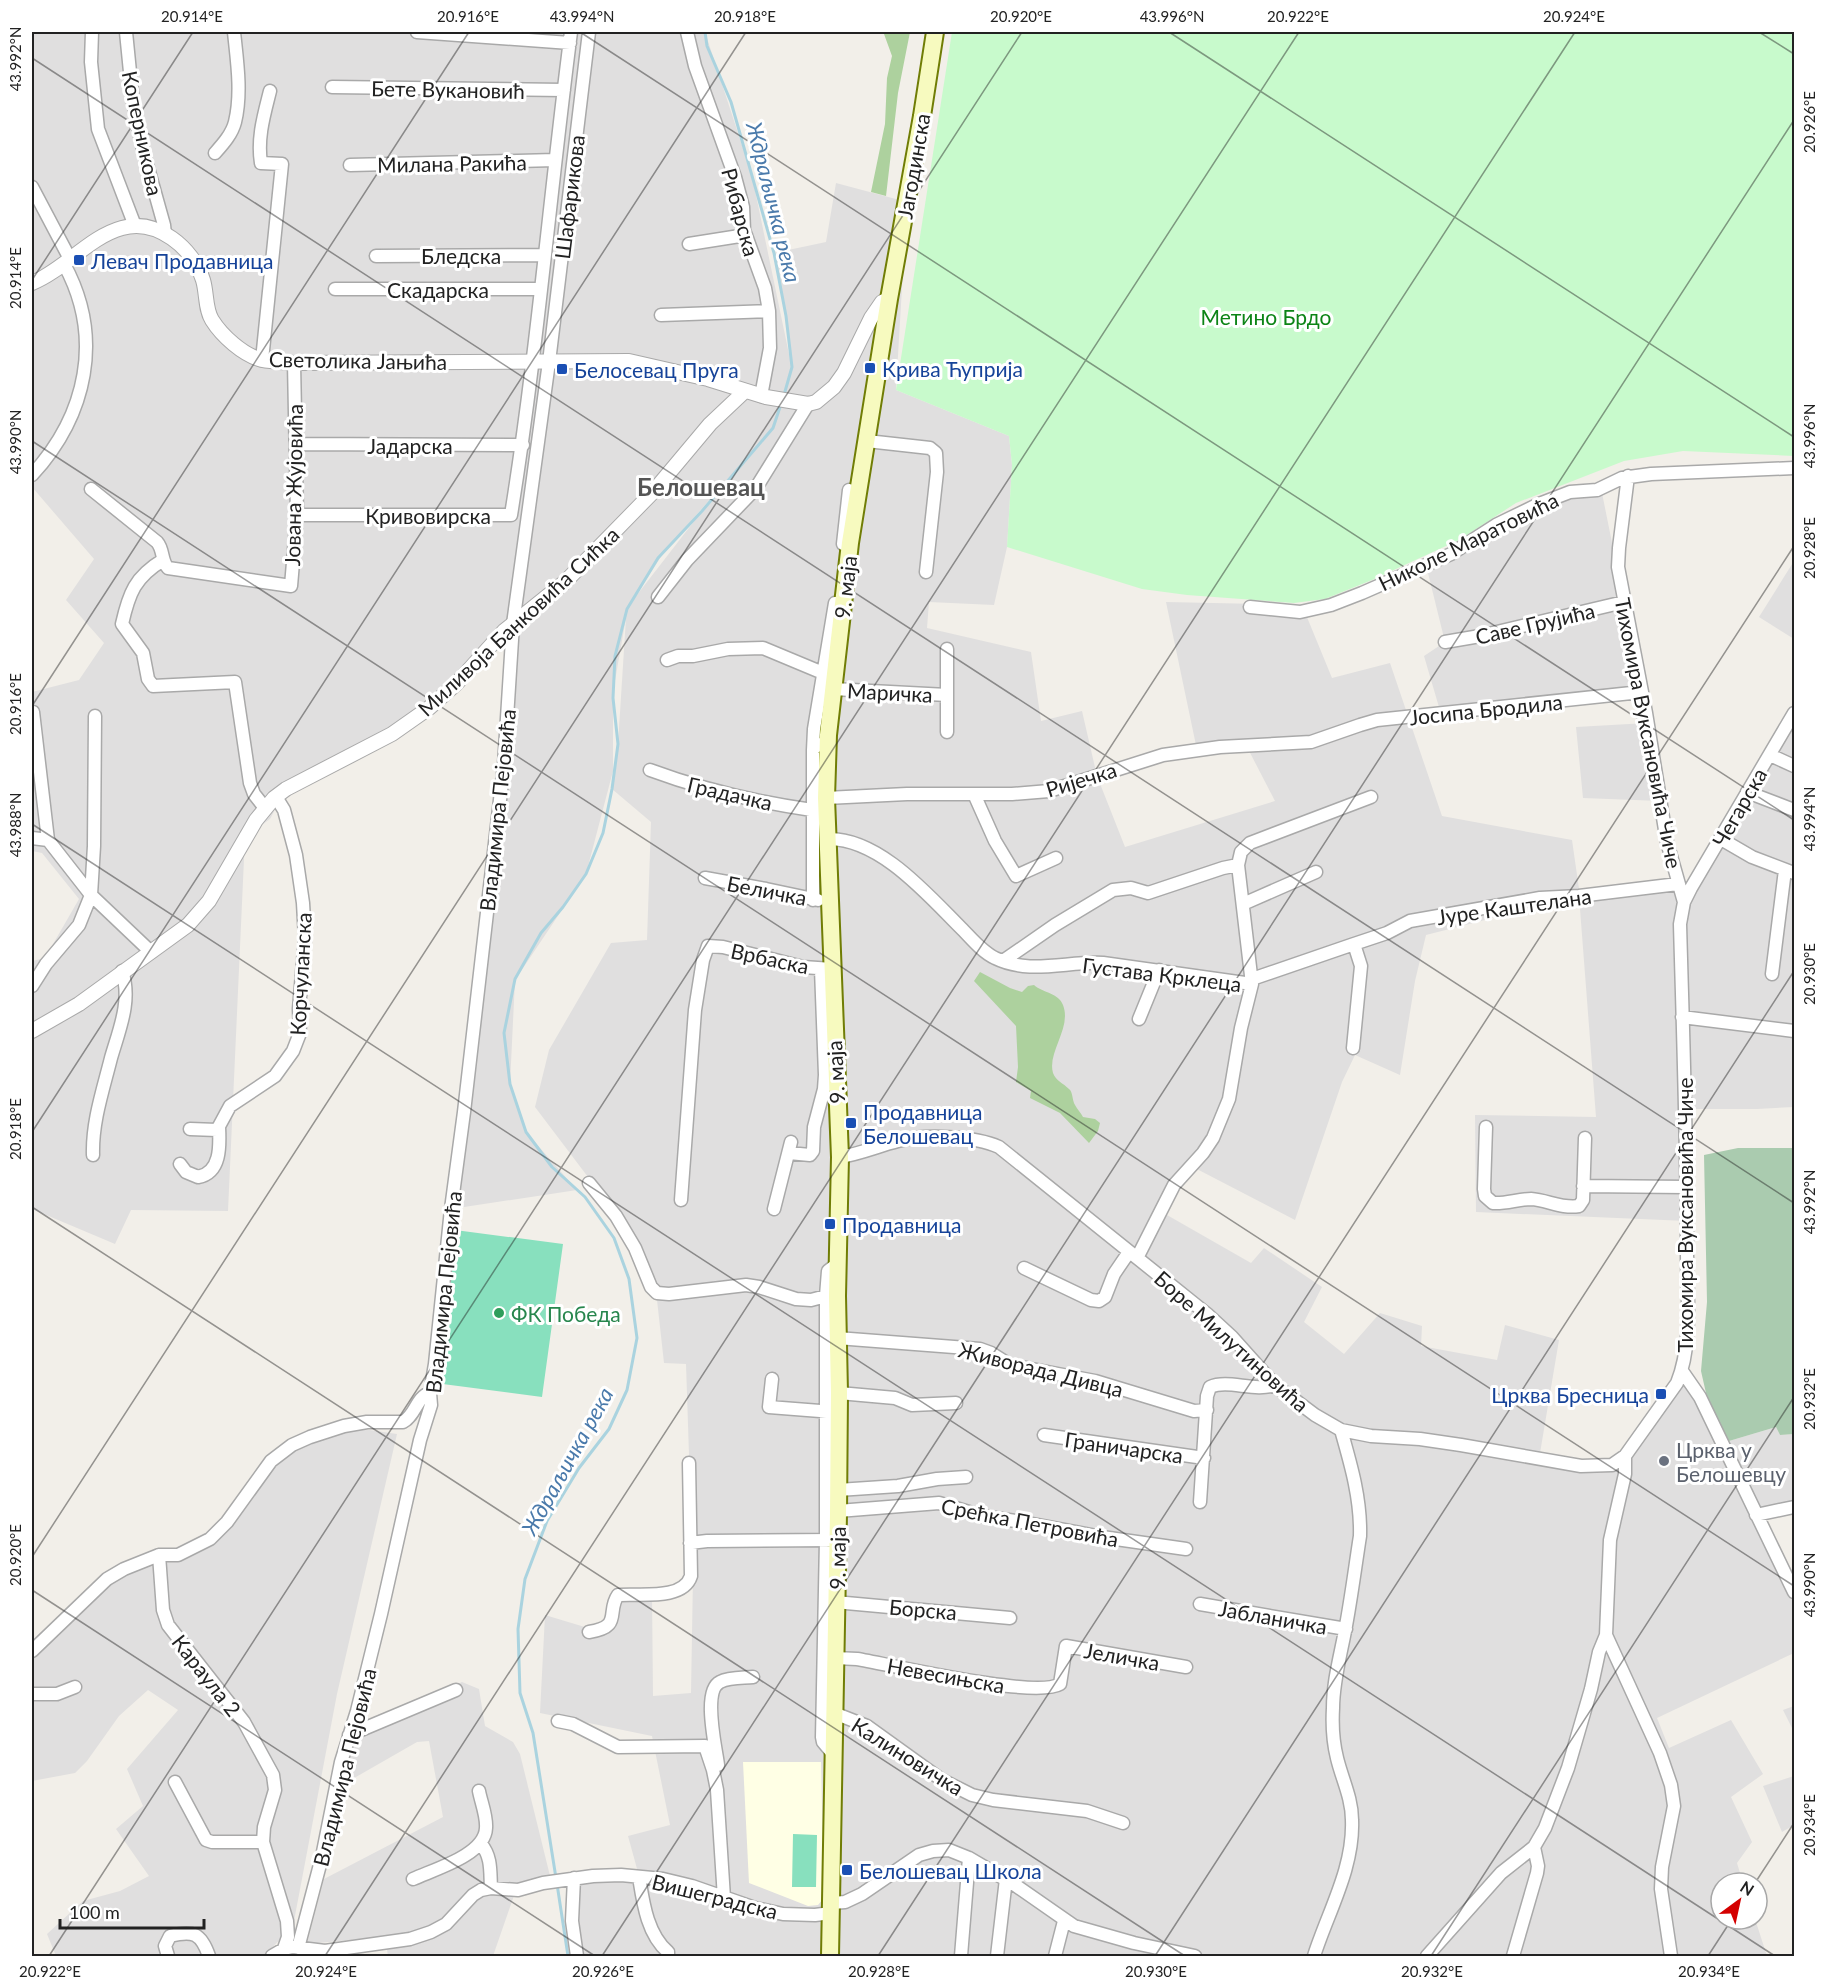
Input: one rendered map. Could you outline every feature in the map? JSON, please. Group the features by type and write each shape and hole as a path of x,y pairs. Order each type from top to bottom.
{"main road":[{"name":"Јагодинска","path":"889,299 935,32"},
{"name":"9. маја","path":"830,1956 836,1602 831,1540 838,1511 832,1412 839,1394 837,1264 840,1157 821,901 828,839 826,798 828,735 847,539 867,441 889,299"}],"street":[{"path":"32,283 49,275 115,230 135,226 98,129 91,62 92,32"},
{"name":"Коперникова","path":"126,32 133,102 165,234"},
{"path":"214,153 224,143 235,123 238,72 234,32"},
{"path":"417,32 571,37"},
{"name":"Шафарикова","path":"513,624 549,362 589,32"},
{"name":"Рибарска","path":"687,32 695,66 735,177 743,207 746,235 765,288 770,311 770,348 764,396"},
{"name":"Кривовирска","path":"297,514 512,515 534,362 555,160 571,37"},
{"name":"Бете Вукановић","path":"332,87 564,90"},
{"path":"262,360 282,164 261,163 259,148 261,131 270,91"},
{"name":"Милана Ракића","path":"350,165 555,160"},
{"path":"32,187 67,262 80,299 86,359 70,420 58,441 32,475"},
{"name":"Светолика Јањића","path":"135,226 165,234 176,242 195,263 205,289 210,319 223,335 250,355 262,360 294,363 629,361 790,403 808,404"},
{"path":"689,244 746,235"},
{"name":"Бледска","path":"376,256 545,255"},
{"name":"Скадарска","path":"335,289 541,289"},
{"path":"658,597 679,569 756,488 808,404 816,402 834,387 844,373 874,312 882,302 889,299"},
{"path":"661,315 770,311"},
{"name":"Јована Жујовића","path":"163,560 168,568 291,586 297,514 294,363"},
{"path":"720,383 728,394 725,410"},
{"name":"Миливоја Банковића Сићка","path":"32,1031 79,1004 189,925 218,885 245,837 276,796 392,734 429,708 457,683 504,631 566,582 653,492 692,444 745,391"},
{"path":"867,441 930,448 936,453 938,472 926,572"},
{"name":"Јадарска","path":"297,444 523,445"},
{"name":"Николе Маратовића","path":"1250,607 1304,612 1340,601 1451,554 1496,525 1539,504 1570,492 1597,490 1628,476 1794,468"},
{"name":"Тихомира Вуксановића Чиче","path":"1427,1956 1501,1874 1534,1846 1545,1828 1568,1768 1601,1645 1606,1635 1610,1540 1624,1474 1625,1456 1667,1398 1682,1371 1687,1331 1680,924 1684,902 1667,842 1618,559 1628,476"},
{"path":"91,489 157,542 162,549 163,560 142,575 127,602 122,624 143,652 148,679 153,686 235,682 250,783 254,794 265,808"},
{"path":"821,901 814,877 813,750 823,673 847,539 849,490"},
{"name":"Саве Грујића","path":"1445,642 1624,602"},
{"name":"Владимира Пејовића","path":"298,1948 319,1871 341,1762 357,1711 381,1614 420,1440 429,1415 504,765 513,624"},
{"path":"667,660 678,656 693,656 728,649 763,648 823,673"},
{"name":"Маричка","path":"947,648 947,732"},
{"name":"Маричка","path":"832,689 947,695"},
{"name":"Јосипа Бродила","path":"1332,735 1377,720 1641,692"},
{"path":"33,712 48,840 91,895 151,952"},
{"name":"Чегарска","path":"1684,902 1794,713"},
{"path":"32,986 46,964 79,925 91,895 94,846 95,716"},
{"path":"813,750 828,735"},
{"name":"Ријечка","path":"826,798 1048,791 1178,752 1220,747 1311,742 1332,735"},
{"path":"1770,755 1794,766"},
{"name":"Градачка","path":"650,770 707,788 812,810"},
{"path":"1747,792 1794,810"},
{"path":"974,794 995,841 1016,876 1056,858"},
{"name":"Корчуланска","path":"219,1127 230,1106 275,1076 293,1051 300,1034 299,1010 305,938 303,903 296,855 284,810 276,796"},
{"path":"1024,1268 1091,1300 1099,1302 1105,1297 1114,1274 1133,1255 1174,1185 1203,1153 1217,1130 1228,1099 1252,981 1238,865 1241,852 1250,843 1371,797"},
{"path":"32,838 48,840"},
{"name":"Густава Крклеца","path":"828,839 846,840 888,862 915,883 983,951 1003,962 1030,967 1094,962 1252,981"},
{"path":"1720,839 1752,857 1790,871 1772,974"},
{"path":"1003,962 1046,931 1113,890 1131,888 1148,893 1238,865"},
{"path":"1244,904 1316,872"},
{"name":"Беличка","path":"705,879 821,901"},
{"name":"Јуре Каштелана","path":"1252,981 1387,933 1410,921 1540,898 1579,896 1678,884"},
{"path":"1353,1048 1361,966 1354,944"},
{"name":"Врбаска","path":"681,1200 695,1010 703,960 708,946 723,947 803,967 827,969"},
{"path":"774,1209 790,1148 810,1155 813,1151 814,1127 825,1076 827,969"},
{"path":"1139,1019 1159,970"},
{"path":"93,1155 94,1127 122,1025 126,992 122,971"},
{"path":"1682,1017 1794,1031"},
{"path":"180,1164 183,1169 198,1178 210,1173 220,1148 219,1127 215,1130 190,1129"},
{"path":"1486,1127 1485,1196 1489,1202 1500,1204 1533,1199 1579,1206 1583,1200 1586,1138"},
{"name":"Боре Милутиновића","path":"840,1157 856,1155 914,1138 964,1139 985,1142 1005,1151 1221,1326 1275,1385 1341,1430 1371,1436 1420,1439 1461,1445 1581,1466 1612,1465 1625,1456"},
{"path":"589,1183 616,1216 635,1248 651,1287 657,1293 669,1294 746,1285 796,1299 811,1300 826,1296"},
{"path":"1583,1186 1686,1187"},
{"path":"833,1754 823,1742 822,1737 831,1540 832,1412 826,1296 828,1271 837,1264"},
{"name":"Живорада Дивца","path":"837,1338 980,1349 1016,1367 1095,1381 1194,1411 1207,1410"},
{"path":"1682,1371 1700,1397 1745,1486 1756,1515 1794,1592"},
{"path":"772,1379 769,1407 832,1412"},
{"path":"1200,1502 1208,1391 1213,1386 1220,1385 1265,1388 1275,1385"},
{"path":"32,1651 107,1579 124,1569 159,1555 178,1556 218,1532 271,1461 292,1444 344,1426 367,1422 403,1422 408,1419 425,1394 430,1393"},
{"path":"839,1394 896,1398 912,1405 956,1403"},
{"path":"1314,1956 1342,1879 1350,1851 1352,1830 1350,1804 1333,1737 1334,1689 1346,1629 1361,1523 1356,1485 1341,1430"},
{"name":"Граничарска","path":"1044,1435 1204,1458"},
{"path":"589,1632 605,1628 611,1621 614,1600 618,1595 679,1591 685,1587 691,1576 689,1463"},
{"path":"838,1490 966,1478"},
{"name":"Срећка Петровића","path":"838,1511 939,1503 982,1516 1185,1549"},
{"path":"1756,1515 1794,1507"},
{"path":"690,1543 831,1540"},
{"name":"Караула 2","path":"159,1555 163,1610 168,1625 244,1722 273,1775 275,1790 264,1827 263,1842 287,1921 288,1937 283,1953"},
{"name":"Борска","path":"836,1602 1010,1618"},
{"name":"Јабланичка","path":"1200,1604 1346,1629"},
{"path":"1606,1635 1660,1754 1671,1785 1674,1806 1662,1867 1661,1889 1671,1956"},
{"name":"Јеличка","path":"1057,1686 1062,1682 1066,1646 1186,1667"},
{"name":"Невесињска","path":"835,1658 857,1659 994,1684 1037,1689 1057,1686"},
{"path":"713,1770 718,1766 711,1707 714,1687 722,1680 753,1677"},
{"path":"32,1694 57,1694 75,1687"},
{"path":"349,1735 456,1690"},
{"name":"Калиновичка","path":"834,1713 867,1726 942,1780 972,1795 993,1800 1087,1811 1124,1823"},
{"path":"558,1721 573,1724 618,1747 703,1745 706,1748 717,1790 723,1898"},
{"path":"175,1782 206,1840 263,1842"},
{"path":"413,1879 461,1858 481,1844 486,1835 487,1825 478,1791"},
{"path":"272,1956 298,1948 326,1951 399,1941 423,1935 446,1924 477,1893 491,1888 488,1851 481,1844"},
{"path":"1513,1956 1537,1873 1534,1846"},
{"name":"Вишеградска","path":"491,1888 518,1890 569,1879 607,1876 639,1877 677,1882 723,1898 783,1914 821,1914 862,1894 919,1855 943,1849 956,1851 1006,1879 1064,1921 1158,1953 1195,1956"},
{"path":"961,1956 969,1858"},
{"path":"639,1877 644,1904 653,1930 658,1942 668,1952 668,1956"},
{"path":"569,1879 577,1956"},
{"path":"997,1956 1006,1879"},
{"path":"1055,1956 1064,1921"},
{"path":"168,1956 165,1946 170,1936 185,1932 194,1934 204,1942 209,1956"}],"shaded area":[{"path":"32,32 705,32 752,176 790,359 786,315 774,253 826,242 836,183 907,202 896,390 1009,436 1012,465 1007,547 994,605 929,602 927,628 1031,652 1041,721 1082,711 1097,776 1125,847 1275,801 1246,745 1197,750 1166,602 1302,605 1332,678 1390,663 1442,816 1572,840 1580,896 1677,884 1660,801 1583,798 1576,727 1647,723 1641,692 1441,714 1424,656 1445,642 1426,565 1562,494 1601,488 1684,901 1794,714 1794,1107 1685,1109 1687,1221 1476,1212 1475,1115 1596,1117 1579,896 1426,935 1415,981 1400,1075 1355,1055 1342,1082 1295,1220 1191,1166 1160,1211 1251,1263 1264,1248 1322,1287 1304,1322 1344,1354 1380,1313 1422,1326 1421,1346 1497,1360 1505,1325 1559,1340 1539,1459 1612,1465 1682,1371 1753,1505 1729,1441 1776,1427 1780,1435 1794,1434 1794,1508 1757,1515 1794,1592 1794,1653 1657,1718 1669,1748 1731,1720 1763,1774 1731,1797 1752,1842 1737,1863 1739,1871 1709,1871 1709,1931 1759,1931 1767,1956 583,1956 574,1878 639,1876 628,1836 670,1825 652,1736 540,1713 545,1615 598,1631 605,1628 614,1600 652,1594 653,1696 691,1693 693,1576 686,1364 664,1363 657,1300 641,1253 591,1181 535,1107 549,1050 611,943 647,940 651,822 612,789 618,744 626,618 613,692 613,771 586,874 515,980 510,1084 526,1132 577,1190 451,1209 513,625 429,708 286,789 270,819 245,837 228,1211 131,1210 115,1244 32,1209 32,961 45,958 79,899 42,853 32,851 32,692 79,680 104,643 66,600 94,559 32,487","holes":["745,460 702,511 633,600 666,549"]},
{"path":"1794,561 1794,639 1759,617"},
{"path":"1738,1148 1794,1148 1794,1434 1780,1435 1776,1427 1729,1441 1708,1402 1701,1371 1707,1302 1704,1155"},
{"path":"349,1427 397,1434 337,1694 294,1921 285,1935 263,1956 56,1956 47,1934 83,1901 120,1891 149,1876 116,1829 143,1806 127,1769 178,1710 148,1690 119,1716 87,1761 75,1773 32,1781 32,1655 109,1580 161,1562 195,1554 227,1532 264,1476 295,1444"},
{"path":"462,1682 479,1689 485,1726 513,1742 520,1754 551,1880 518,1884 493,1956 388,1956 385,1937 307,1944 324,1879 443,1817 429,1741 417,1742 342,1785 356,1727"},
{"path":"1794,1706 1794,1732 1783,1710"},
{"path":"743,1762 821,1762 824,1898 818,1905 808,1906 749,1883"},
{"path":"1794,1776 1794,1825 1782,1832 1763,1786"}],"green space":[{"path":"885,32 910,32 898,93 886,196 871,192 885,124 887,78 892,56"},
{"name":"Метино Брдо","path":"952,32 1794,32 1794,456 1683,451 1624,461 1516,503 1459,540 1372,580 1325,599 1294,603 1187,595 1142,589 1007,547 1012,465 1009,436 896,390"},
{"path":"980,972 1022,992 1028,986 1034,985 1061,1001 1065,1014 1053,1057 1053,1073 1070,1090 1074,1103 1083,1117 1095,1119 1100,1123 1098,1131 1089,1143 1060,1113 1030,1098 1031,1091 1016,1082 1018,1067 1016,1026 974,981"},
{"name":"ФК Победа","path":"455,1230 563,1244 542,1397 435,1383"},
{"path":"793,1834 817,1835 816,1887 792,1887"}],"waterway":[{"name":"Ждраљичка река","path":"705,32 707,46 731,102 774,253 786,316 792,367 784,395"},
{"name":"Ждраљичка река","path":"556,1878 533,1733 520,1693 518,1629 525,1579 547,1521 579,1468 609,1429 627,1390 637,1338 629,1279 614,1238 585,1197 552,1167 526,1132 510,1084 504,1033 515,979 541,933 586,874 603,833 618,744 613,698 615,656 627,609 658,558 702,511 773,428 781,404"},
{"name":"Ждраљичка река","path":"557,1884 568,1956"}],"place":[{"name":"Левач Продавница","path":"79,260"},
{"name":"Крива Ћуприја","path":"870,368"},
{"name":"Белосевац Пруга","path":"562,369"},
{"name":"Продавница Белошевац","path":"851,1123"},
{"name":"Продавница","path":"830,1224"},
{"name":"ФК Победа","path":"499,1313"},
{"name":"Црква Бресница","path":"1661,1394"},
{"name":"Црква у Белошевцу","path":"1664,1461"},
{"name":"Белошевац Школа","path":"847,1870"}],"district":[{"name":"Белошевац","path":"701,486"}]}
